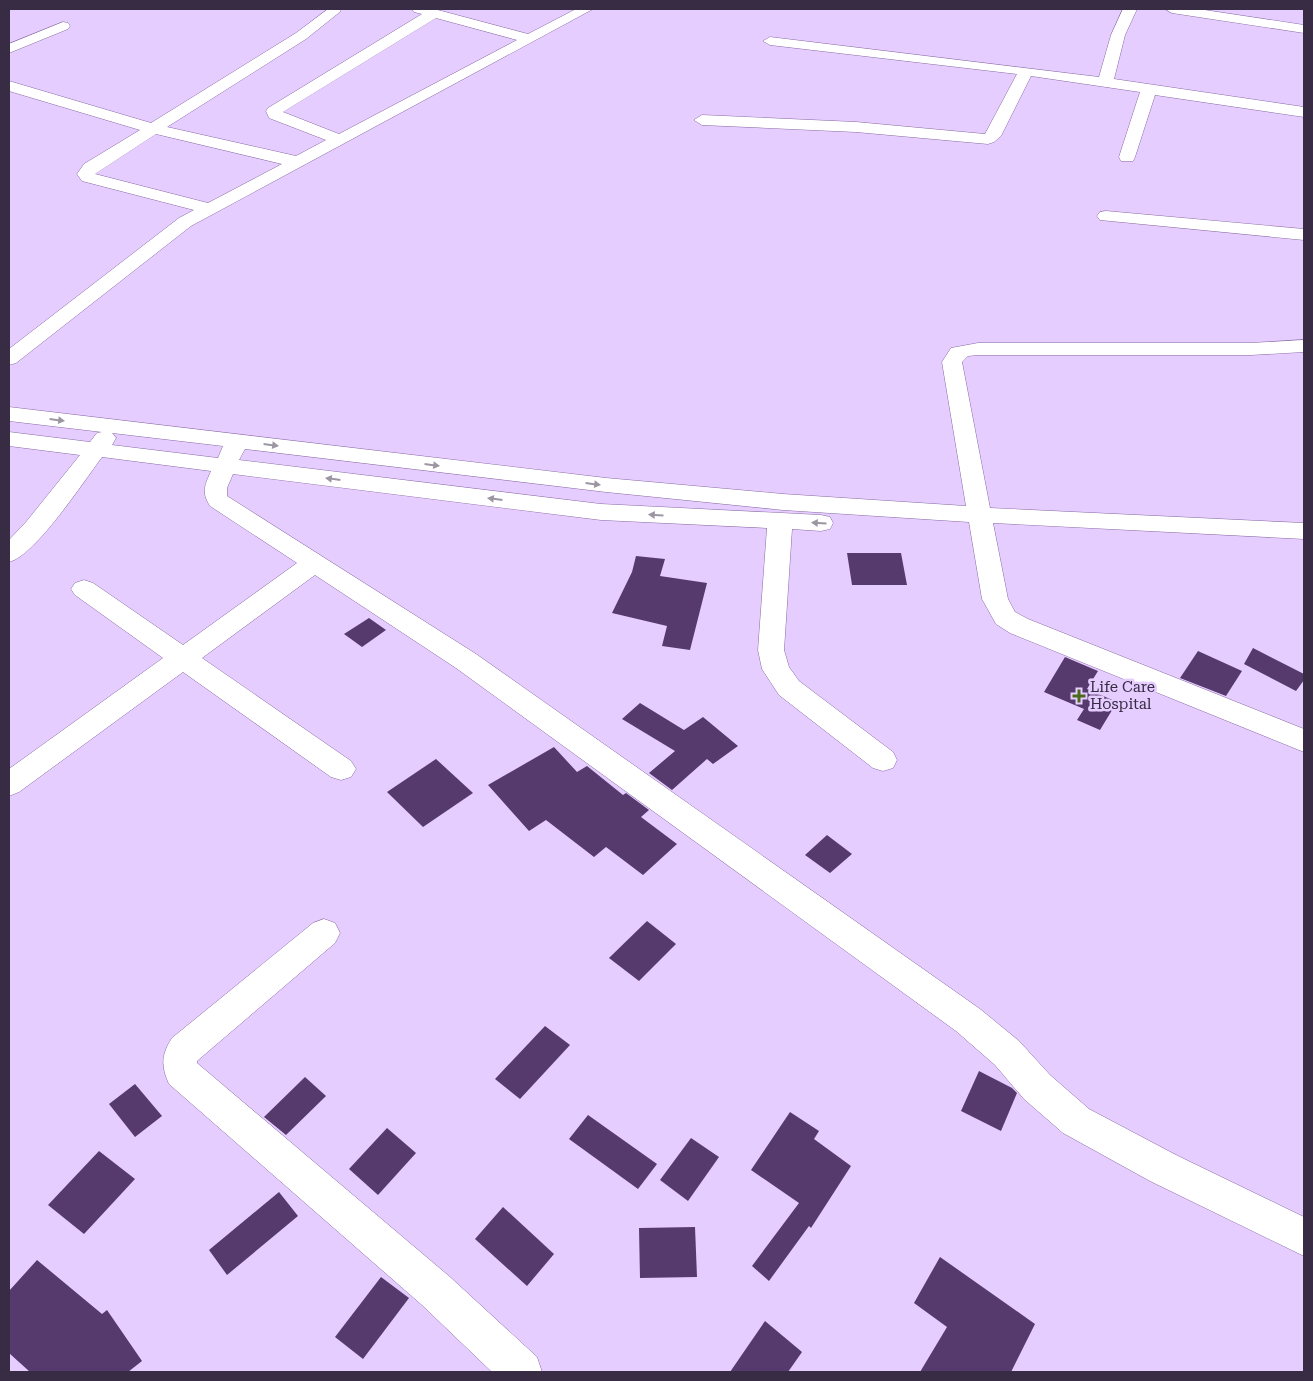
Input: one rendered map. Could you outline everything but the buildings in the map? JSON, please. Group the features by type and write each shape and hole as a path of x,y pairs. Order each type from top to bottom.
{"street":[{"path":"9,359 185,222 586,9"},
{"path":"1105,83 1118,35 1130,9"},
{"path":"1172,9 1304,29"},
{"path":"210,209 88,177 86,174 90,168 301,36 334,11"},
{"path":"340,140 275,115 274,111 426,11 530,39"},
{"path":"9,48 63,26"},
{"path":"770,41 1026,71 1304,112"},
{"path":"702,120 856,127 988,139 993,136 1026,71"},
{"path":"9,86 37,96 155,129 298,162"},
{"path":"1127,157 1149,89"},
{"path":"16,106 37,96"},
{"path":"1106,216 1304,235"},
{"path":"1304,346 1234,349 978,349 959,352 954,356 952,362 995,599 1005,618 1020,626 1304,741"},
{"path":"9,414 114,427 231,454 600,512 780,521 982,523 1304,531"},
{"path":"9,554 35,528 114,427"},
{"path":"9,439 96,450 231,454 616,486 982,523 1304,546"},
{"path":"231,454 216,488 215,496 218,501 474,666 968,1020 1008,1053 1037,1087 1076,1120 1154,1164 1304,1237"},
{"path":"780,521 771,650 776,669 790,688 883,760"},
{"path":"9,784 314,563"},
{"path":"84,589 341,769"},
{"path":"324,933 184,1050 179,1058 181,1072 436,1291 522,1372"}],"place":[{"name":"Life Care Hospital","path":"1079,696"}]}
